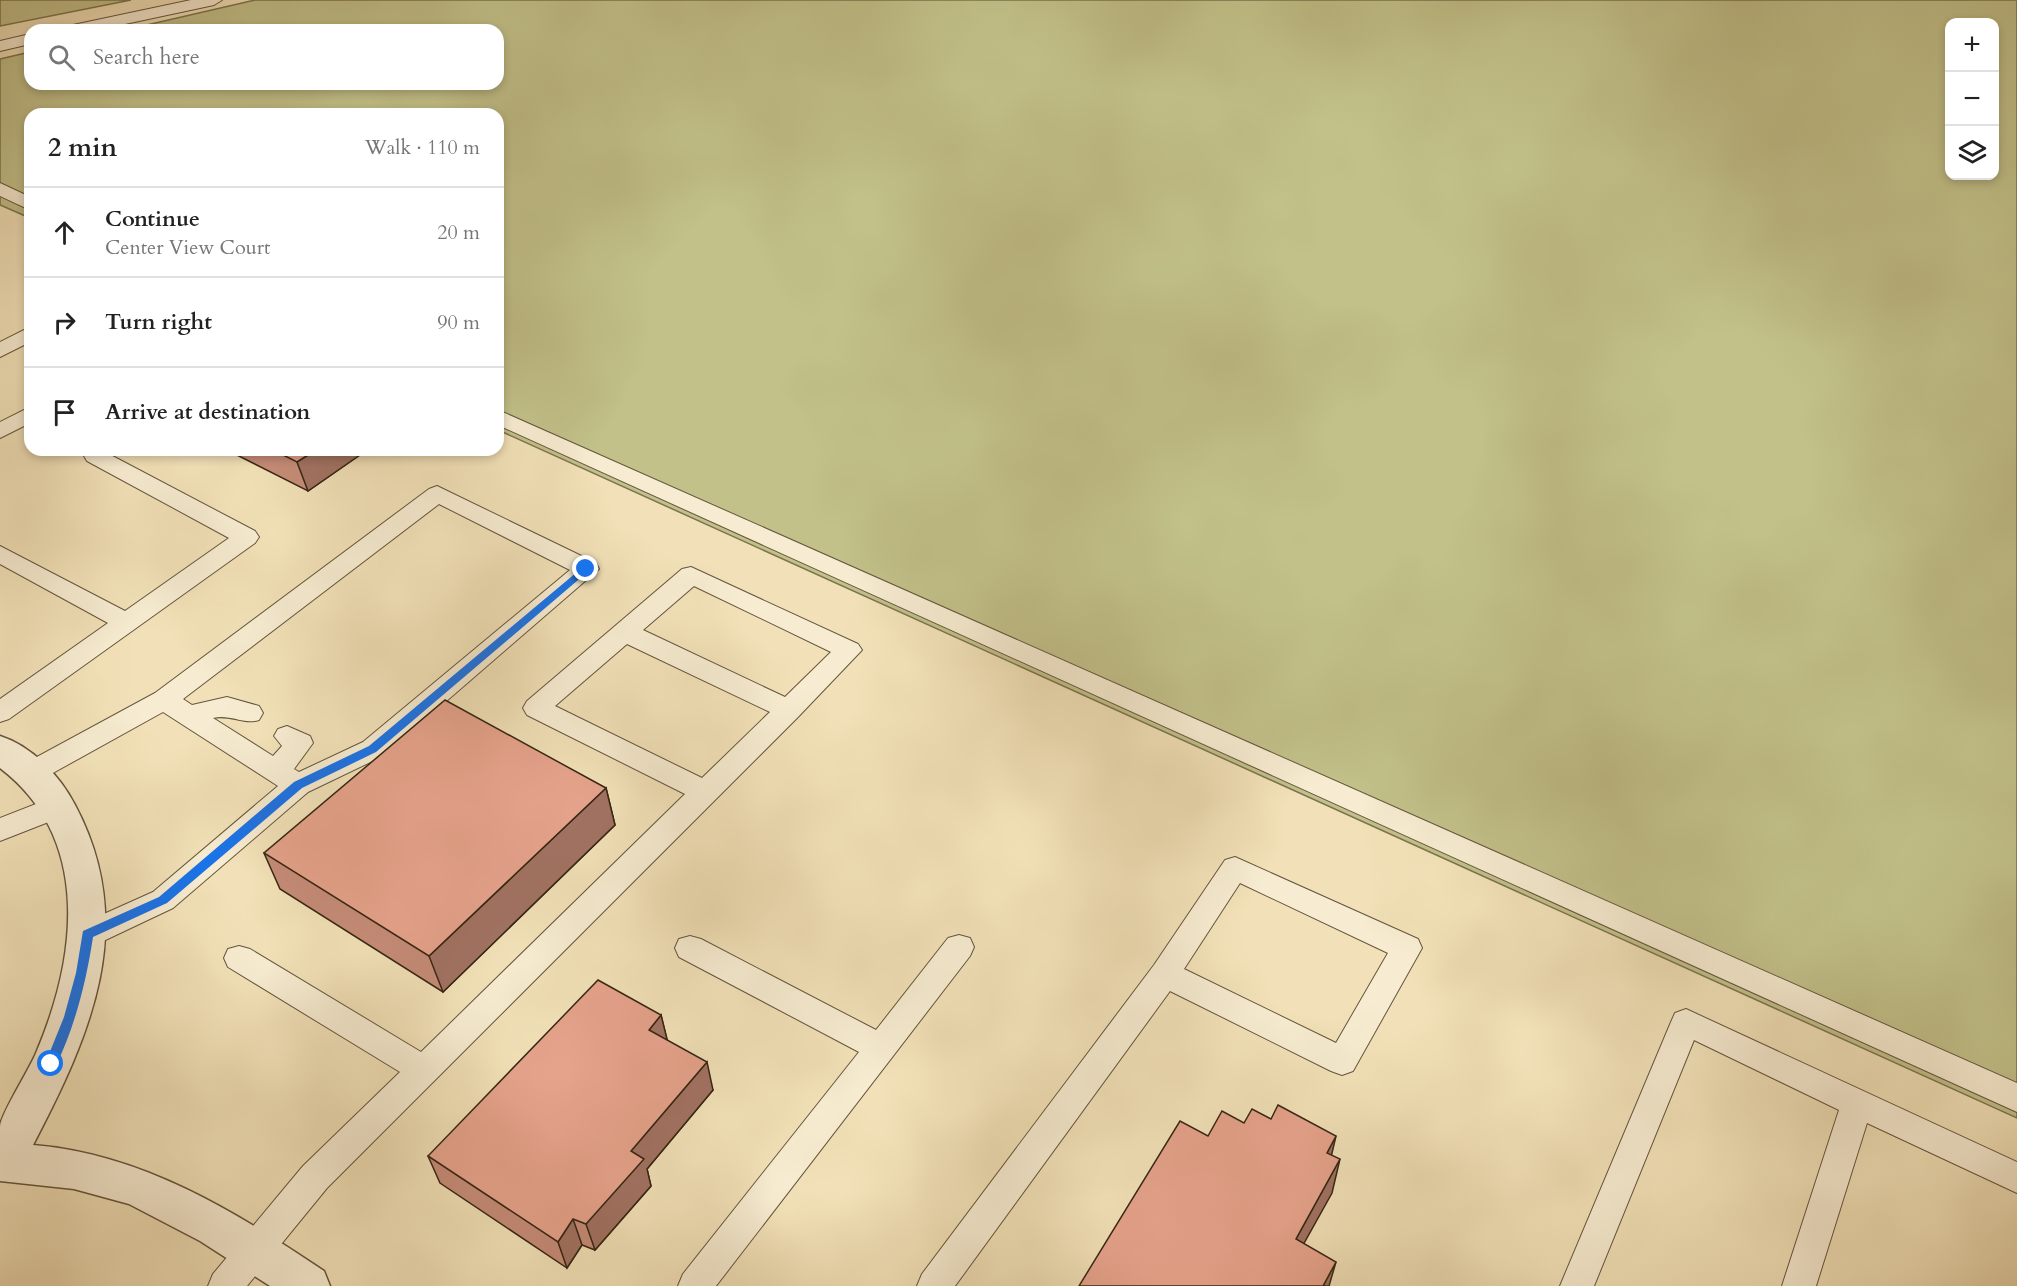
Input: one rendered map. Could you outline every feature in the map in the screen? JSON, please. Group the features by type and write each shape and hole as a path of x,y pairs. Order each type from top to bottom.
{"street":[{"path":"0,749 32,772 59,806 75,837 83,867 88,901 82,973 70,1017 44,1082 1,1162 74,1169 116,1179 193,1212 308,1286"}],"lane":[{"path":"101,24 214,0"},
{"path":"0,45 24,40"},
{"path":"0,189 24,201"},
{"path":"0,351 24,337"},
{"path":"0,431 24,417"},
{"path":"504,420 2017,1098"},
{"path":"0,712 247,537 95,456"},
{"path":"32,772 164,700 437,494 586,569 373,749 287,778"},
{"path":"0,554 128,623"},
{"path":"225,1286 315,1177 849,650 691,575 536,708 705,792"},
{"path":"624,632 789,710"},
{"path":"164,700 287,778"},
{"path":"190,716 213,708 237,706 250,713"},
{"path":"87,934 163,900 287,778 300,743 287,736"},
{"path":"0,830 59,806"},
{"path":"934,1286 1165,974 1235,868 1407,948 1342,1061 1165,974"},
{"path":"695,1286 959,947"},
{"path":"690,948 881,1048"},
{"path":"239,958 423,1070"},
{"path":"1577,1286 1686,1022 2017,1178"},
{"path":"1799,1286 1857,1103"}],"shaded area":[{"path":"0,0 131,0 0,26"},
{"path":"255,0 2017,0 2017,1118 504,433 504,108 24,108 24,215 0,205 0,59 24,53 24,90 504,90 504,24 151,24"}],"building":[{"path":"285,456 306,456 297,462"},
{"path":"445,700 606,788 429,956 264,853"},
{"path":"598,980 661,1015 649,1030 707,1062 631,1151 644,1159 586,1224 573,1219 558,1242 428,1156"},
{"path":"1278,1105 1336,1136 1327,1153 1340,1159 1296,1239 1336,1262 1323,1286 1079,1286 1180,1121 1208,1136 1222,1111 1244,1123 1252,1109 1271,1119"}],"route":[{"path":"51,1064 70,1017 82,973 87,934 163,900 298,785 373,749 586,569"}]}
